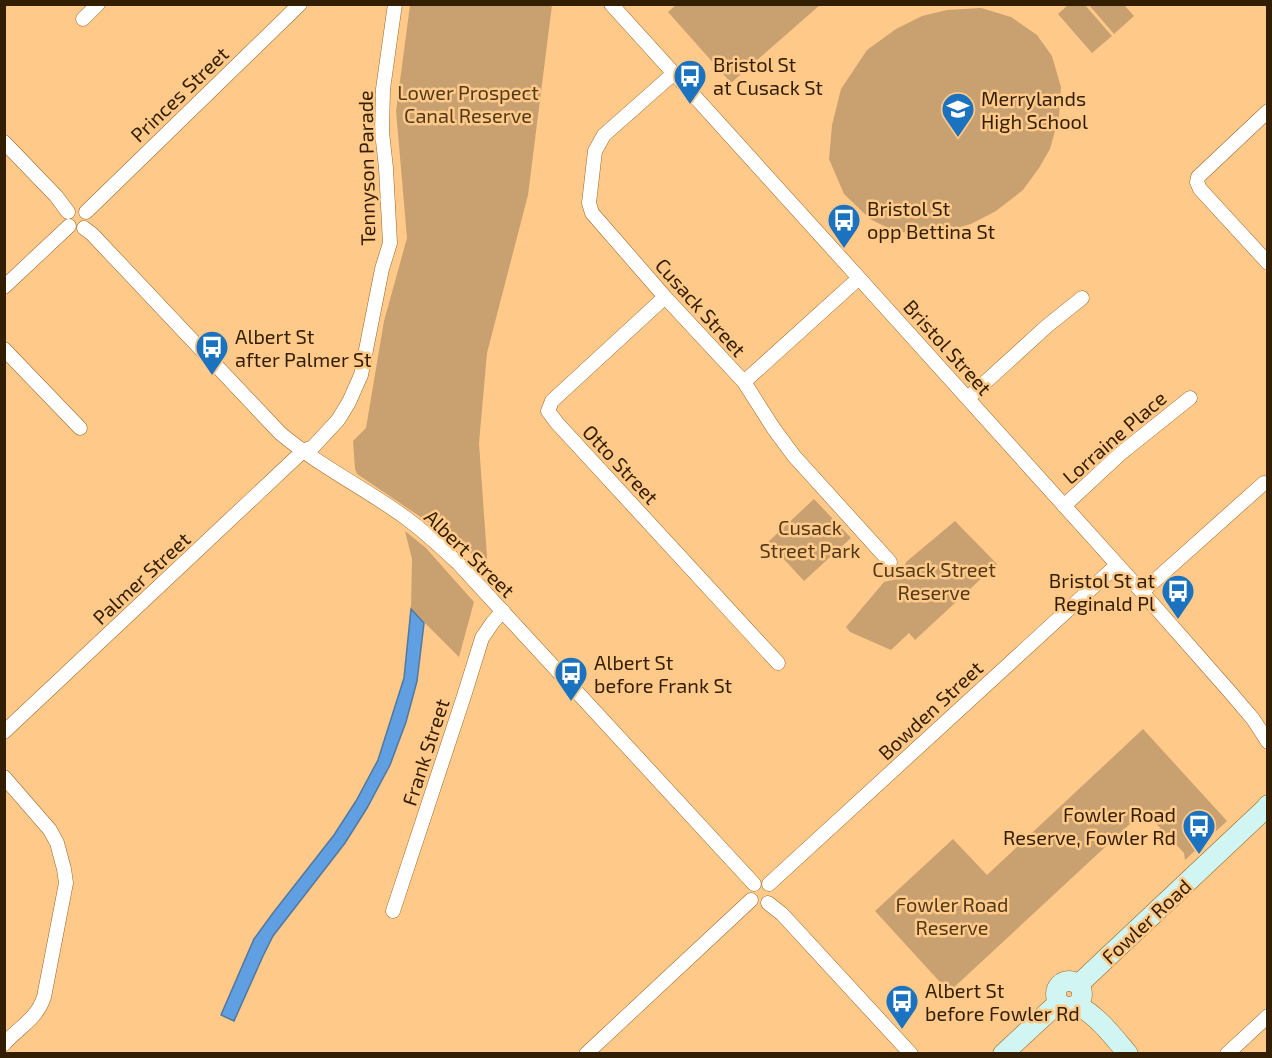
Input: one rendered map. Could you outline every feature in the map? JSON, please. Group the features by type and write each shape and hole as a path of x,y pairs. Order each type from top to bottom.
{"main road":[{"name":"Fowler Road","path":"1068,1003 1081,1001 1083,993 1078,985 1267,807"},
{"path":"1002,1053 1068,1003 1087,1010 1128,1053"}],"street":[{"path":"83,19 98,4"},
{"name":"Princes Street","path":"86,212 300,4"},
{"name":"Tennyson Parade","path":"303,451 313,447 338,420 361,375 382,269 390,243 382,132 383,88 395,4"},
{"name":"Bristol Street","path":"611,4 1142,592 1253,719 1268,742"},
{"name":"Cusack Street","path":"673,74 604,135 595,151 589,203 592,213 665,297 744,382 794,456 890,562"},
{"path":"1268,111 1198,177 1197,182 1200,189 1268,263"},
{"path":"4,142 56,196 69,219 76,230 84,228 88,219 86,212 75,208 69,219 4,287"},
{"name":"Albert Street","path":"84,228 280,433 303,451 404,516 428,534 458,563 754,884"},
{"path":"744,382 859,278"},
{"name":"Otto Street","path":"665,297 552,401 548,411 778,663"},
{"path":"968,398 1047,326 1082,298"},
{"path":"4,350 80,428"},
{"name":"Lorraine Place","path":"1064,506 1120,454 1190,398"},
{"name":"Palmer Street","path":"4,732 303,451"},
{"path":"1142,592 1264,483"},
{"name":"Bowden Street","path":"769,884 1117,565"},
{"name":"Frank Street","path":"393,911 482,638 503,611"},
{"name":"Bristol Street","path":"1253,719 1268,731"},
{"path":"4,777 50,830 57,843 66,883 44,997 33,1017 4,1045 12,1053"},
{"path":"762,881 769,884 773,891 768,903 759,905 751,900 749,893 754,884 762,881"},
{"path":"586,1053 751,900"},
{"path":"768,903 782,914 911,1053"},
{"path":"1227,1053 1268,1016"}],"green space":[{"name":"Lower Prospect Canal Reserve","path":"410,5 552,5 528,195 487,353 479,443 487,557 484,566 462,545 357,474 355,469 353,441 366,428 384,321 407,238 396,111"},
{"path":"676,5 820,5 731,83 668,12"},
{"path":"1068,5 1085,5 1112,36 1092,53 1058,14"},
{"path":"1089,5 1124,5 1134,16 1114,34"},
{"path":"981,8 1011,17 1037,35 1052,56 1061,87 1059,117 1050,149 1023,190 996,211 971,224 939,233 896,232 870,219 844,194 829,159 832,125 841,89 867,50 896,29 922,16 947,10"},
{"name":"Cusack Street Park","path":"814,499 851,538 804,581 768,542"},
{"name":"Cusack Street Reserve","path":"955,521 997,564 915,640 909,633 891,650 850,632 846,627 884,582 897,579 906,562"},
{"path":"405,531 426,548 474,602 459,657 411,609 412,559"},
{"name":"Fowler Road Reserve","path":"1143,729 1227,821 1185,860 1184,853 1144,811 949,992 875,911 953,839 987,875"}],"water":[{"path":"411,609 424,623 417,681 406,722 390,765 345,843 273,936 234,1021 221,1015 254,939 334,835 378,760 404,678"}],"place":[{"name":"Bristol St at Cusack St","path":"690,105"},
{"name":"Merrylands High School","path":"958,138"},
{"name":"Bristol St opp Bettina St","path":"844,249"},
{"name":"Albert St after Palmer St","path":"212,376"},
{"name":"Bristol St at Reginald Pl","path":"1178,620"},
{"name":"Albert St before Frank St","path":"571,702"},
{"name":"Fowler Road Reserve, Fowler Rd","path":"1199,855"},
{"name":"Albert St before Fowler Rd","path":"902,1030"}]}
